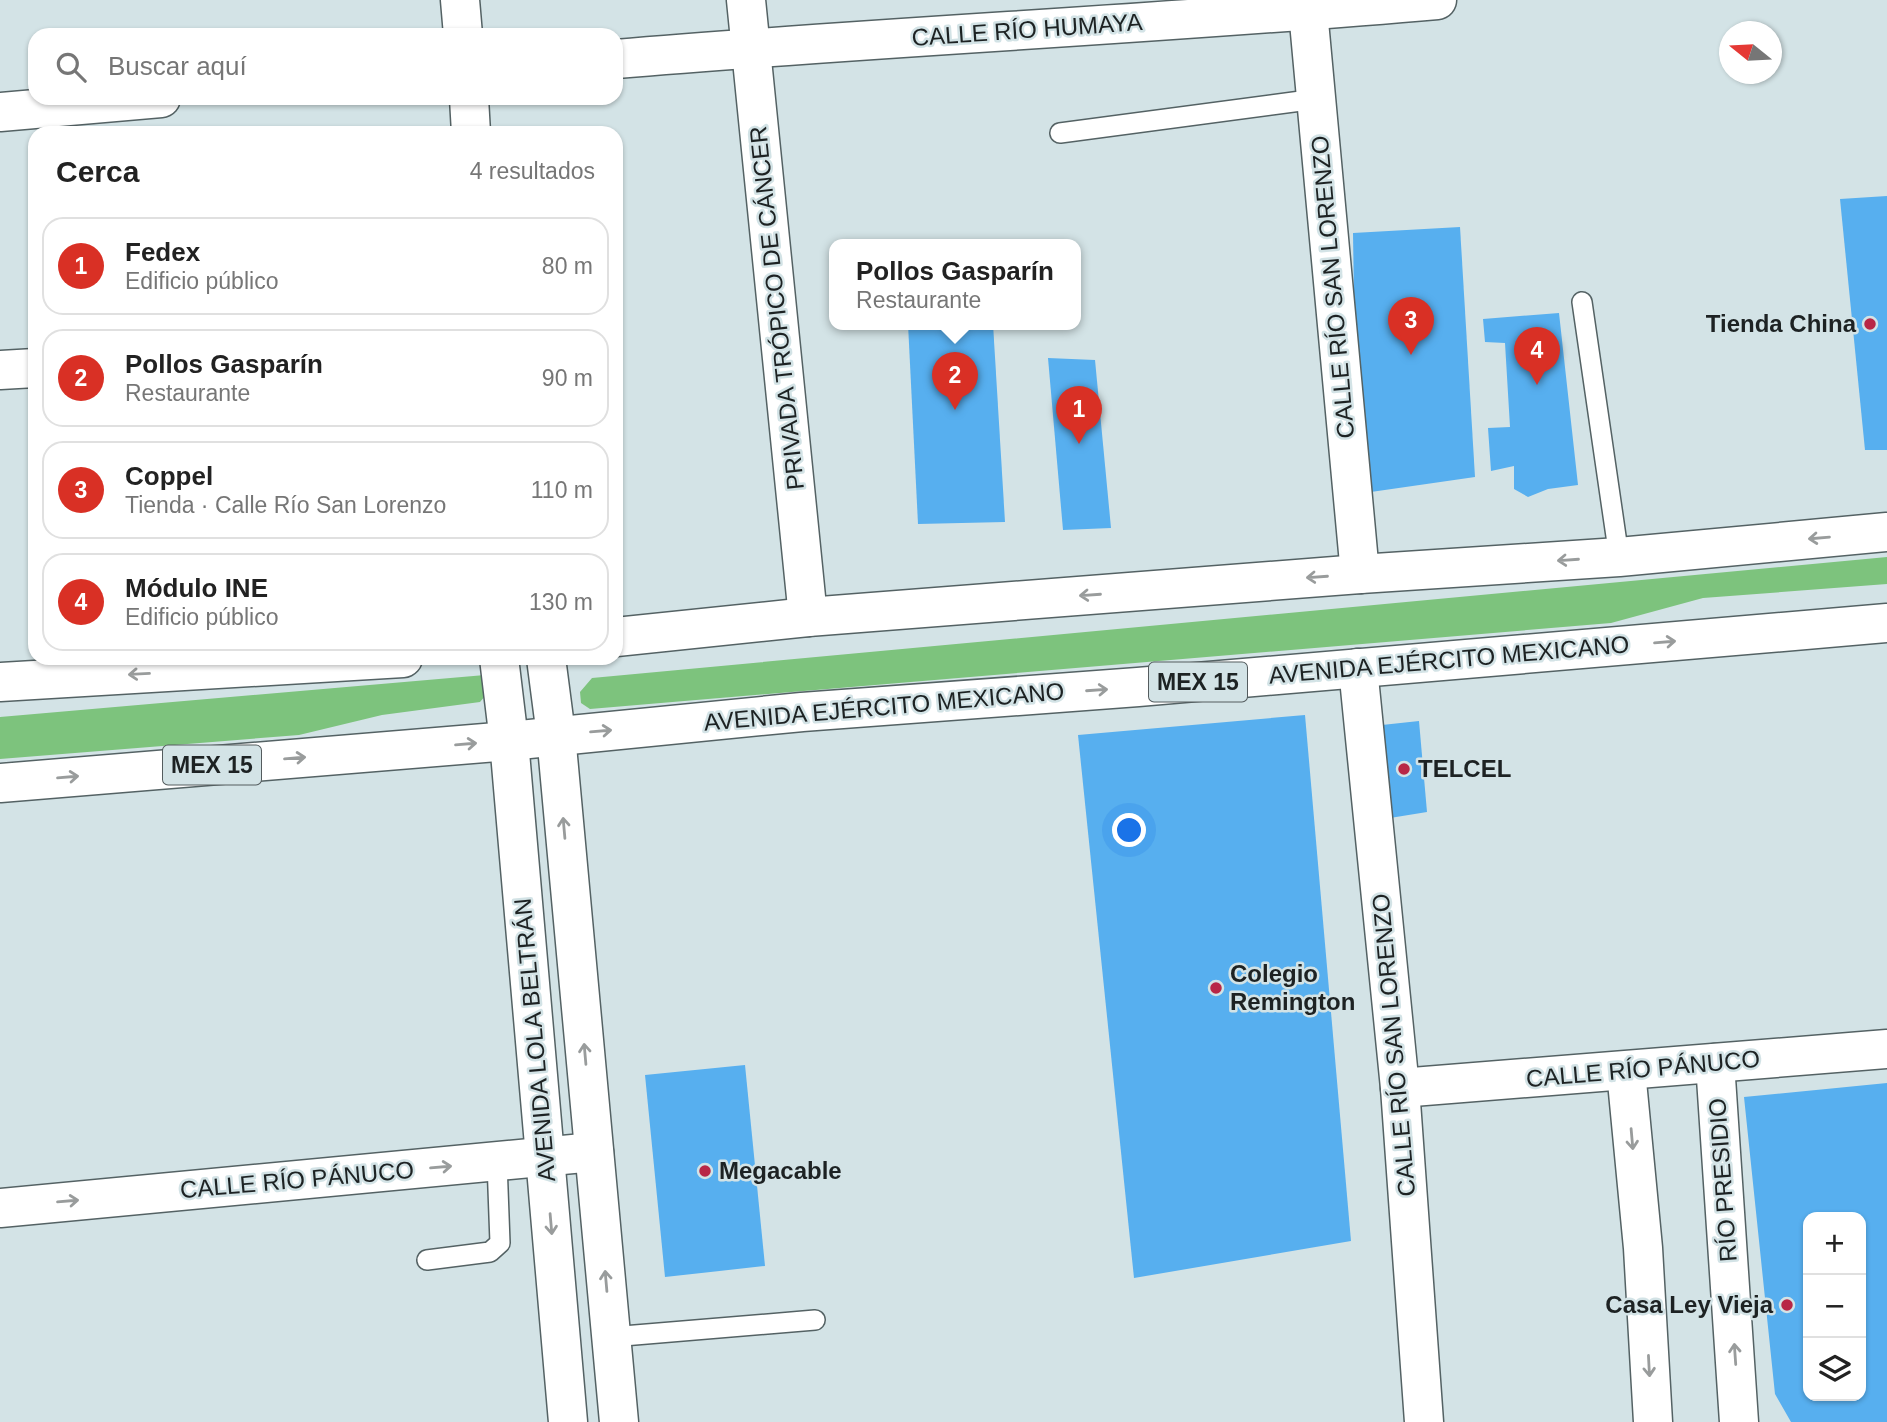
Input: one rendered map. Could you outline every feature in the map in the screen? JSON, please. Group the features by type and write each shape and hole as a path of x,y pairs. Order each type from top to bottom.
{"street":[{"path":"460,0 462,28"},
{"name":"PRIVADA TRÓPICO DE CÁNCER","path":"746,0 808,617"},
{"name":"CALLE RÍO HUMAYA","path":"623,58 1307,6 1437,0"},
{"name":"CALLE RÍO SAN LORENZO","path":"1307,6 1360,574"},
{"path":"0,112 80,105"},
{"path":"469,105 471,126"},
{"path":"0,370 28,368"},
{"path":"623,636 808,617 1360,574 1619,557 1887,532"},
{"name":"AVENIDA EJÉRCITO MEXICANO","path":"509,741 905,704 1887,623"},
{"path":"0,682 285,665"},
{"name":"AVENIDA LOLA BELTRÁN","path":"500,665 509,741 568,1422"},
{"name":"AVENIDA LOLA BELTRÁN","path":"547,665 556,735 619,1422"},
{"name":"CALLE RÍO SAN LORENZO","path":"1358,668 1400,1088 1424,1422"},
{"name":"MEX 15","path":"0,783 509,741"},
{"name":"CALLE RÍO PÁNUCO","path":"1400,1088 1887,1049"},
{"name":"RÍO PRESIDIO","path":"1715,1063 1740,1422"},
{"path":"1626,1071 1643,1248 1653,1422"},
{"name":"CALLE RÍO PÁNUCO","path":"0,1208 594,1152"}],"lane":[{"path":"1060,133 1316,99"},
{"path":"1582,302 1619,557"},
{"path":"427,1260 490,1252 500,1243 497,1162"},
{"path":"611,1337 815,1320"}],"green space":[{"path":"1887,557 1887,584 1703,598 1611,623 590,709 581,703 580,692 592,678"},
{"path":"485,675 486,695 480,702 382,715 299,735 0,759 0,717"}],"building":[{"name":"Tienda China","path":"1887,196 1887,450 1865,450 1840,199"},
{"path":"1460,227 1475,477 1357,494 1353,233"},
{"path":"1559,313 1578,485 1548,489 1528,497 1514,489 1514,466 1491,471 1488,428 1510,427 1505,343 1485,342 1483,319"},
{"path":"908,330 993,330 1005,522 918,524"},
{"path":"1048,358 1095,360 1111,528 1063,530"},
{"name":"Colegio Remington","path":"1305,715 1351,1241 1134,1278 1078,735"},
{"name":"TELCEL","path":"1419,721 1427,812 1390,818 1382,725"},
{"name":"Megacable","path":"745,1065 765,1266 665,1277 645,1075"},
{"name":"Casa Ley Vieja","path":"1887,1083 1887,1422 1791,1422 1775,1394 1744,1097"}],"place":[{"name":"Tienda China","path":"1870,324"},
{"name":"Coppel","path":"1411,355"},
{"name":"Módulo INE","path":"1537,385"},
{"name":"Pollos Gasparín","path":"955,410"},
{"name":"Fedex","path":"1079,444"},
{"name":"TELCEL","path":"1404,769"},
{"name":"Colegio Remington","path":"1216,988"},
{"name":"Megacable","path":"705,1171"},
{"name":"Casa Ley Vieja","path":"1787,1305"}]}
